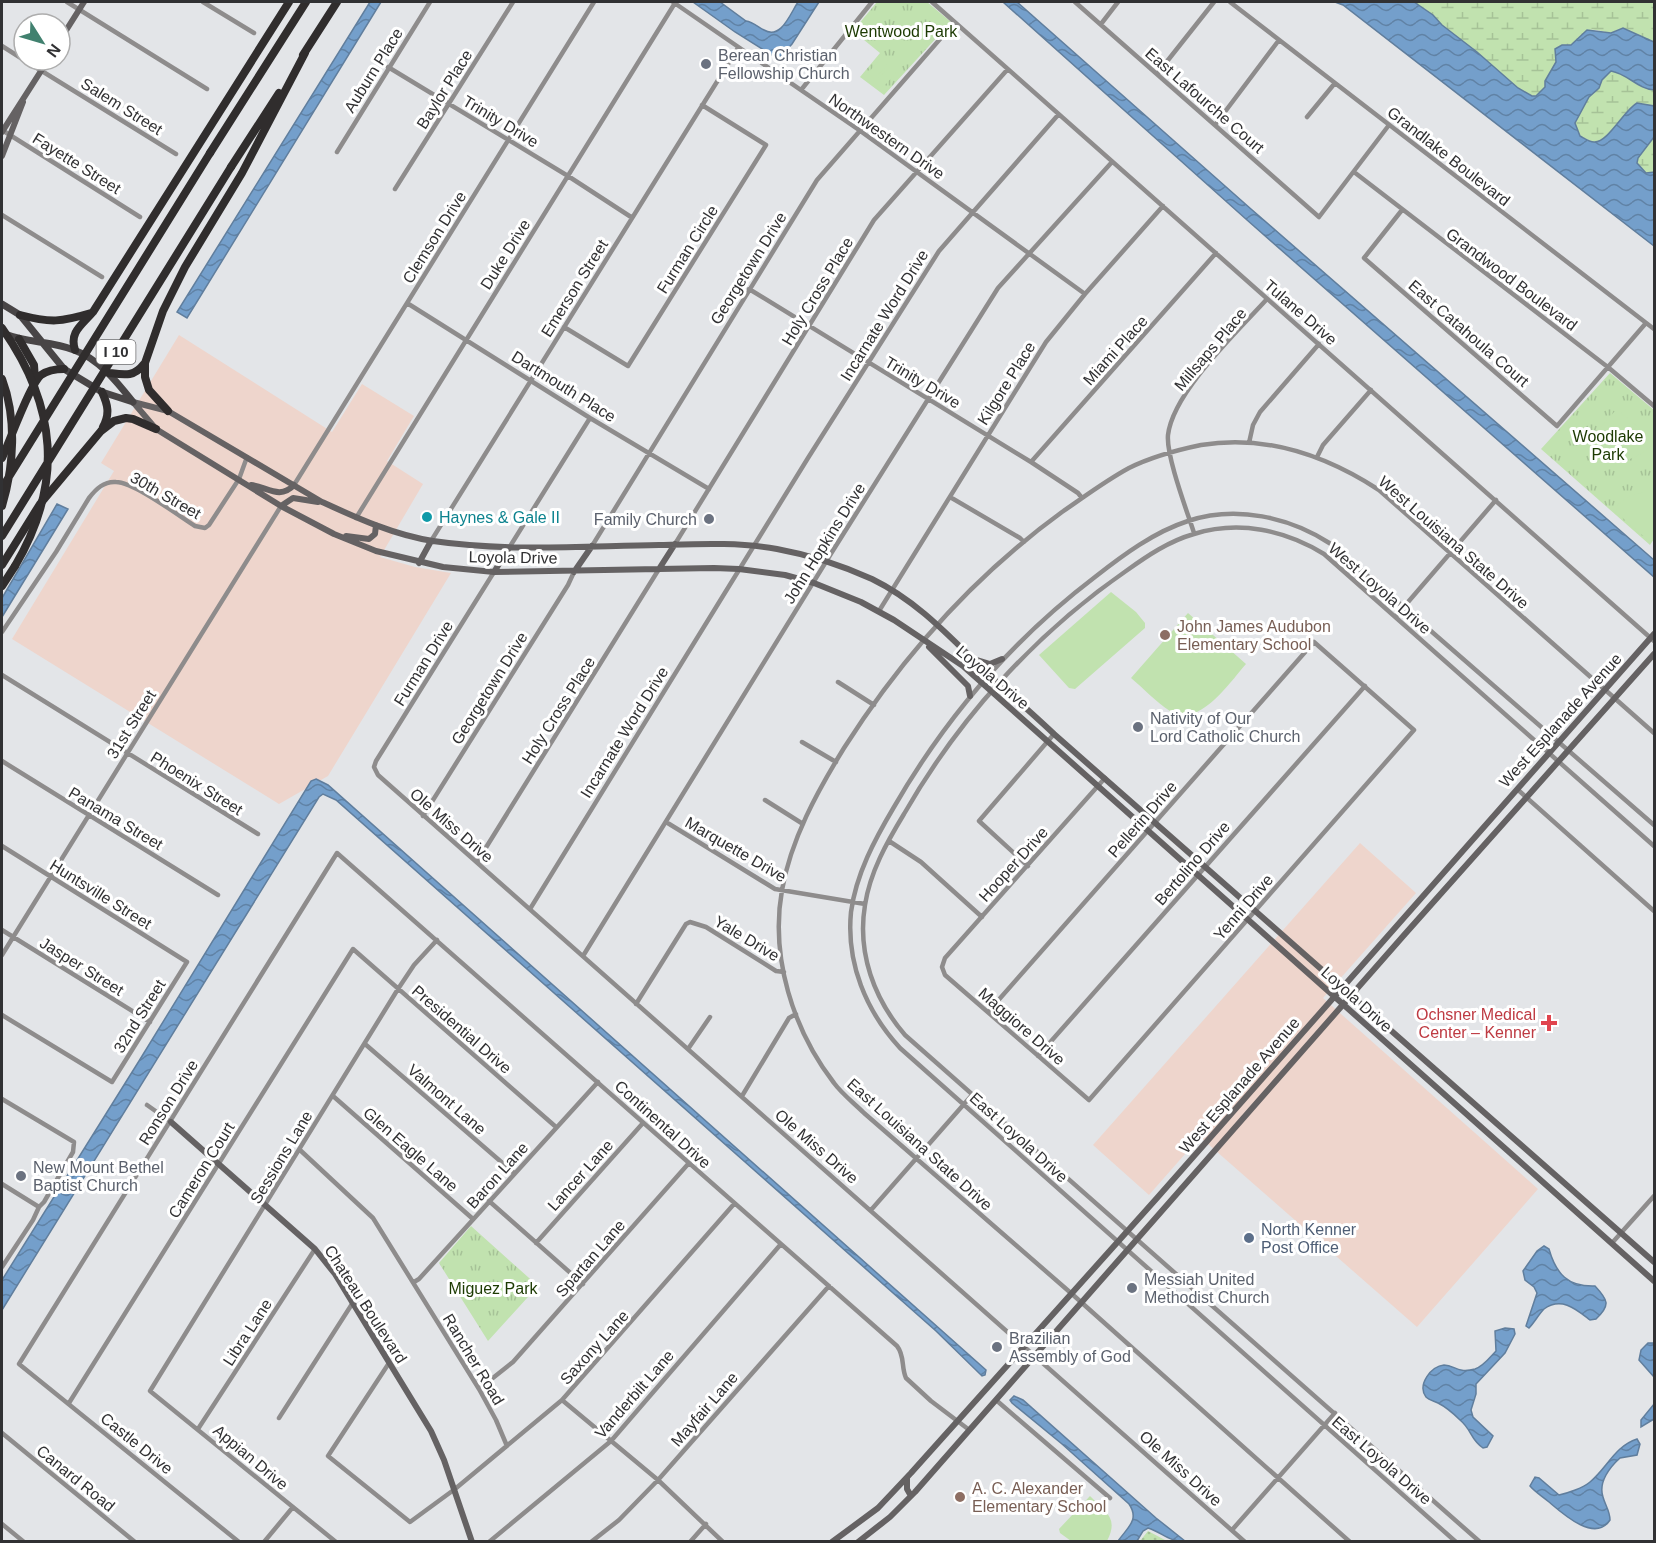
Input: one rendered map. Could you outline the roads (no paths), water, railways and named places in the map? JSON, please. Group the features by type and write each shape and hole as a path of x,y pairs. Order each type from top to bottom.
{"highway":[{"path":"75,350 72,342 73,334 93,312 289,2"},
{"name":"I 10","path":"2,488 306,2"},
{"name":"I 10","path":"2,536 231,167 337,2"},
{"path":"168,411 146,385 146,363 162,311 185,267 242,173 305,52"},
{"path":"21,315 57,322 93,312"},
{"path":"2,330 18,352 33,380 46,425 48,445 46,483 33,533 2,586"},
{"path":"2,458 35,381 34,365 19,339"},
{"path":"109,373 130,375 140,370 146,363"},
{"path":"35,381 54,369 64,369"},
{"path":"2,379 6,390 12,435 11,467 2,506"},
{"path":"101,431 106,421 108,406 102,392"},
{"path":"2,565 40,504 101,431 114,421 126,418 156,429"}],"main road":[{"path":"72,20 84,2"},
{"path":"2,131 40,72"},
{"path":"2,156 24,98"},
{"name":"Loyola Drive","path":"2,304 21,315 64,369 102,392 168,411 322,502 376,525 431,541 509,548 675,544 776,548 827,561 891,589 938,623 969,656 1054,734 1654,1262"},
{"name":"Loyola Drive","path":"2,330 19,339 75,350 109,373 156,429 281,506 334,534 372,550 419,563 495,572 740,569 785,575 814,583 841,592 879,611 953,659 981,682 1654,1281"},
{"path":"247,485 258,486 277,493 289,490 294,485"},
{"path":"281,506 293,498 322,502"},
{"path":"334,534 363,540 369,539 375,534 376,525"},
{"path":"419,563 431,541"},
{"path":"659,569 675,544"},
{"path":"574,572 592,546"},
{"path":"495,572 509,548"},
{"name":"West Esplanade Avenue","path":"832,1542 878,1508 1026,1347 1549,752 1653,638"},
{"path":"923,640 968,686 970,696"},
{"name":"West Esplanade Avenue","path":"858,1542 890,1517 911,1496 1654,654"},
{"path":"969,656 986,663 995,663 1002,659"},
{"path":"1316,980 1324,972"},
{"path":"1278,1061 1287,1068"},
{"path":"1239,1105 1248,1114"},
{"name":"Chateau Boulevard","path":"171,1122 315,1248 335,1274 431,1431 455,1489 472,1542"},
{"path":"1199,1150 1209,1158"},
{"path":"1533,1174 1543,1163"},
{"path":"1158,1198 1167,1206"},
{"path":"935,1446 951,1450"},
{"path":"907,1477 907,1489 911,1496"}],"street":[{"path":"67,2 207,89"},
{"path":"204,2 254,33"},
{"name":"Auburn Place","path":"337,152 430,2"},
{"name":"Baylor Place","path":"395,189 513,2"},
{"name":"Clemson Drive","path":"294,485 594,2"},
{"name":"Northwestern Drive","path":"674,2 859,130 1085,294"},
{"name":"Duke Drive","path":"356,518 674,2"},
{"path":"801,90 872,2"},
{"name":"Tulane Drive","path":"932,2 1653,638"},
{"name":"East Lafourche Court","path":"1075,2 1319,217 1354,172"},
{"path":"1101,24 1118,2"},
{"path":"1157,74 1214,2"},
{"name":"Grandlake Boulevard","path":"1230,2 1654,329"},
{"name":"Georgetown Drive","path":"592,546 817,180 954,23"},
{"path":"1215,125 1280,40"},
{"name":"Emerson Street","path":"431,541 738,48"},
{"name":"Trinity Drive","path":"388,67 631,217"},
{"name":"Holy Cross Place","path":"675,544 874,219 1007,70"},
{"name":"Salem Street","path":"44,72 176,154"},
{"path":"1307,117 1335,83"},
{"name":"Furman Circle","path":"564,327 628,366 766,145 702,105"},
{"name":"Incarnate Word Drive","path":"530,909 867,363 939,251 1058,115"},
{"path":"1354,172 1389,125"},
{"name":"Fayette Street","path":"2,131 140,217"},
{"name":"John Hopkins Drive","path":"583,956 998,288 1112,162"},
{"name":"Grandwood Boulevard","path":"1354,172 1609,368 1654,406"},
{"name":"Kilgore Place","path":"879,611 1046,342 1085,294 1164,206"},
{"name":"East Catahoula Court","path":"1402,210 1364,258 1557,426 1609,368"},
{"path":"2,215 102,277"},
{"name":"Miami Place","path":"1031,462 1216,253"},
{"name":"Trinity Drive","path":"749,289 1031,462 1082,498"},
{"name":"Millsaps Place","path":"1194,534 1170,453 1168,437 1171,422 1192,385 1268,299"},
{"name":"Dartmouth Place","path":"407,303 590,418 709,489"},
{"path":"1609,368 1646,323"},
{"path":"1250,443 1253,425 1260,412 1319,344"},
{"path":"1317,457 1323,444 1371,390"},
{"path":"509,548 590,418"},
{"name":"West Louisiana State Drive","path":"938,623 1024,542 1082,498 1132,467 1170,453 1224,442 1250,443 1317,457 1355,475 1379,490 1654,734"},
{"name":"30th Street","path":"2,632 89,498 103,484 115,482 131,486 201,529 209,525 239,479 247,457"},
{"path":"950,497 1024,542"},
{"path":"1396,616 1496,500"},
{"name":"31st Street","path":"2,955 281,506"},
{"name":"West Loyola Drive","path":"1002,659 1061,604 1108,566 1155,536 1190,520 1218,516 1253,515 1282,521 1304,529 1346,555 1654,825"},
{"name":"West Loyola Drive","path":"999,684 1044,638 1090,597 1148,556 1180,538 1219,528 1250,528 1277,532 1301,541 1339,565 1654,846"},
{"name":"Holy Cross Place","path":"477,862 659,569"},
{"name":"Furman Drive","path":"374,768 376,761 495,572"},
{"name":"Georgetown Drive","path":"423,816 574,572"},
{"name":"East Louisiana State Drive","path":"938,623 874,705 836,762 803,824 790,857 782,891 780,918 784,972 796,1014 811,1049 835,1084 864,1113 1072,1294 1350,1542"},
{"name":"Pellerin Drive","path":"988,1012 1314,642 1365,686"},
{"name":"East Loyola Drive","path":"1002,659 981,682 925,757 889,815 867,859 853,902 850,931 854,964 872,1011 900,1048 1456,1542"},
{"name":"Phoenix Street","path":"2,675 258,834"},
{"path":"838,682 874,705"},
{"name":"East Loyola Drive","path":"999,684 940,756 889,841 872,879 865,904 863,934 871,978 883,1005 905,1035 1480,1542"},
{"name":"Yenni Drive","path":"1089,1100 1414,730 1365,686"},
{"name":"Bertolino Drive","path":"1038,1056 1365,686"},
{"path":"1028,866 979,821 1054,734"},
{"path":"802,742 836,762"},
{"name":"Panama Street","path":"2,761 218,895"},
{"name":"Ole Miss Drive","path":"374,768 378,775 423,816 871,1209 1245,1542"},
{"name":"Hooper Drive","path":"942,966 945,958 1105,778"},
{"path":"1517,789 1654,911"},
{"path":"765,800 803,824"},
{"name":"Marquette Drive","path":"666,822 776,889 865,904"},
{"path":"889,841 921,862 982,917"},
{"name":"Huntsville Street","path":"2,846 187,962"},
{"name":"Continental Drive","path":"337,853 897,1346 903,1357 906,1378 968,1430"},
{"name":"Ronson Drive","path":"19,1364 337,853"},
{"name":"Yale Drive","path":"636,1004 686,924 690,922 706,927 776,970 784,972"},
{"name":"Jasper Street","path":"2,930 150,1022"},
{"name":"Sessions Lane","path":"150,1391 398,989 414,965 437,940"},
{"name":"Presidential Drive","path":"353,949 556,1127"},
{"name":"Cameron Court","path":"69,1402 353,949"},
{"name":"32nd Street","path":"2,1015 112,1082 187,962"},
{"name":"Maggiore Drive","path":"942,966 945,975 1089,1100"},
{"path":"742,1096 789,1018 796,1014"},
{"path":"688,1049 710,1017"},
{"name":"Valmont Lane","path":"364,1044 514,1173"},
{"name":"Baron Lane","path":"414,1282 598,1082"},
{"path":"871,1209 972,1095"},
{"name":"Glen Eagle Lane","path":"333,1096 473,1219"},
{"path":"2,1099 74,1142 74,1152 2,1267"},
{"name":"Chateau Boulevard","path":"147,1105 171,1122"},
{"name":"Lancer Lane","path":"536,1243 643,1123"},
{"name":"Rancher Road","path":"300,1150 373,1218 479,1389 507,1446"},
{"name":"Spartan Lane","path":"479,1389 513,1362 688,1163"},
{"path":"2,1184 39,1207"},
{"path":"1612,1243 1654,1196"},
{"path":"489,1201 583,1284"},
{"name":"Saxony Lane","path":"389,1363 328,1456 410,1522 455,1489 562,1400 734,1204"},
{"name":"Vanderbilt Lane","path":"489,1542 611,1441 781,1244"},
{"name":"Libra Lane","path":"198,1429 315,1248"},
{"name":"Mayfair Lane","path":"591,1542 619,1520 658,1480 829,1286"},
{"path":"279,1418 352,1304"},
{"name":"Castle Drive","path":"19,1364 69,1402 239,1542"},
{"name":"Appian Drive","path":"150,1391 336,1542"},
{"path":"562,1400 658,1480 723,1542"},
{"path":"996,1400 1110,1498"},
{"path":"1232,1530 1335,1413"},
{"name":"Canard Road","path":"2,1433 135,1542"},
{"path":"264,1542 293,1506"},
{"path":"2,1524 24,1542"},
{"path":"690,1542 706,1524"}],"water":[{"path":"370,2 381,2 187,318 177,312"},
{"path":"693,2 720,2 746,21 764,30 775,32 784,24 798,2 819,2 792,44 778,59"},
{"path":"1003,2 1017,2 1654,560 1654,577 1247,220"},
{"path":"1335,2 1414,2 1433,15 1518,88 1532,96 1536,96 1545,87 1545,81 1556,62 1555,49 1562,45 1571,45 1587,30 1611,33 1623,28 1654,42 1654,90 1611,71 1602,80 1599,88 1589,97 1575,123 1580,136 1588,141 1599,141 1637,103 1654,106 1654,137 1638,158 1637,163 1646,173 1654,172 1654,246 1343,5"},
{"path":"57,504 68,509 2,617 2,598"},
{"path":"316,779 328,785 986,1370 985,1375 982,1376 936,1331 336,800 323,794 319,797 2,1310 2,1280 311,781"},
{"path":"1544,1246 1549,1249 1555,1265 1564,1277 1577,1284 1595,1286 1603,1295 1606,1306 1596,1319 1590,1320 1569,1306 1557,1304 1544,1309 1529,1328 1526,1326 1537,1293 1534,1287 1525,1280 1523,1271 1537,1251"},
{"path":"1505,1328 1514,1329 1515,1334 1505,1353 1476,1384 1476,1394 1471,1410 1473,1417 1493,1436 1487,1447 1483,1448 1455,1415 1444,1406 1426,1397 1423,1387 1430,1372 1439,1366 1448,1365 1464,1370 1481,1366 1496,1351 1495,1331"},
{"path":"1648,1343 1654,1343 1654,1377 1639,1360 1641,1350"},
{"path":"1014,1396 1023,1400 1185,1541 1170,1539 1148,1528 1143,1531 1137,1541 1118,1541 1133,1519 1129,1504 1012,1403 1010,1400"},
{"path":"1654,1404 1654,1419 1641,1427 1641,1420"},
{"path":"1637,1439 1640,1444 1637,1455 1620,1458 1609,1470 1604,1480 1602,1491 1610,1520 1604,1526 1596,1529 1579,1524 1530,1486 1535,1477 1559,1495 1571,1492 1587,1484 1623,1447"}],"place":[{"name":"Berean Christian Fellowship Church","path":"706,64"},
{"name":"Haynes & Gale II","path":"427,517"},
{"name":"Family Church","path":"709,519"},
{"name":"John James Audubon Elementary School","path":"1165,635"},
{"name":"Nativity of Our Lord Catholic Church","path":"1138,727"},
{"name":"Ochsner Medical Center – Kenner","path":"1549,1023"},
{"name":"New Mount Bethel Baptist Church","path":"21,1176"},
{"name":"North Kenner Post Office","path":"1249,1238"},
{"name":"Messiah United Methodist Church","path":"1132,1288"},
{"name":"Brazilian Assembly of God","path":"997,1347"},
{"name":"A. C. Alexander Elementary School","path":"960,1497"}],"park label":[{"name":"Wentwood Park","path":"901,31"},
{"name":"Woodlake Park","path":"1608,445"},
{"name":"Miguez Park","path":"493,1288"}]}
